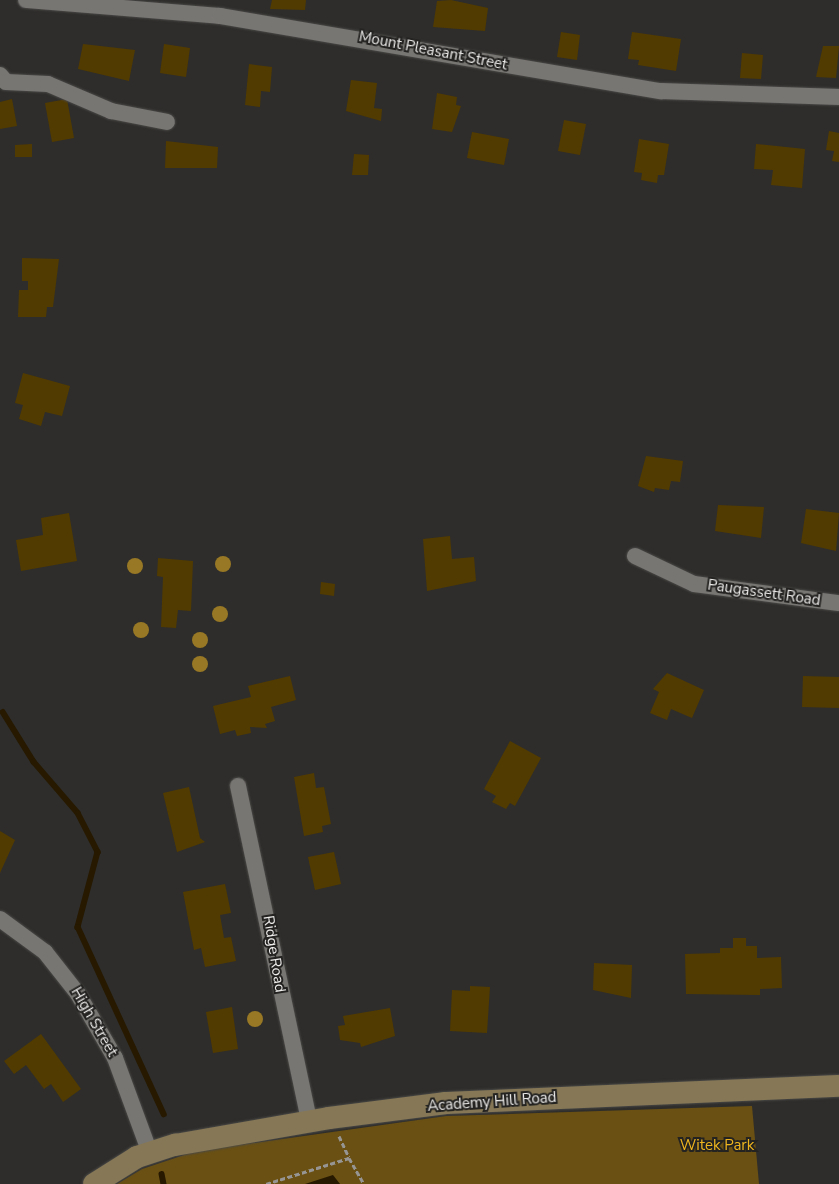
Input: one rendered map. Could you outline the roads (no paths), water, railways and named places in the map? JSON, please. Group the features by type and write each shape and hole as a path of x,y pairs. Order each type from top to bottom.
{"main road":[{"name":"Academy Hill Road","path":"94,1184 150,1153 309,1121 455,1103 839,1086"}],"street":[{"name":"Mount Pleasant Street","path":"26,0 220,16 661,91 839,97"},
{"path":"2,80 48,84 93,106 167,122"},
{"name":"Paugassett Road","path":"635,556 694,584 839,604"},
{"name":"Ridge Road","path":"238,786 309,1121"},
{"name":"High Street","path":"0,918 45,952 78,994 116,1058 150,1153"}],"waterway":[{"path":"3,712 34,762 78,813 98,852 78,927 164,1114"},
{"path":"162,1174 164,1184"}],"park label":[{"name":"Witek Park","path":"717,1146"}]}
